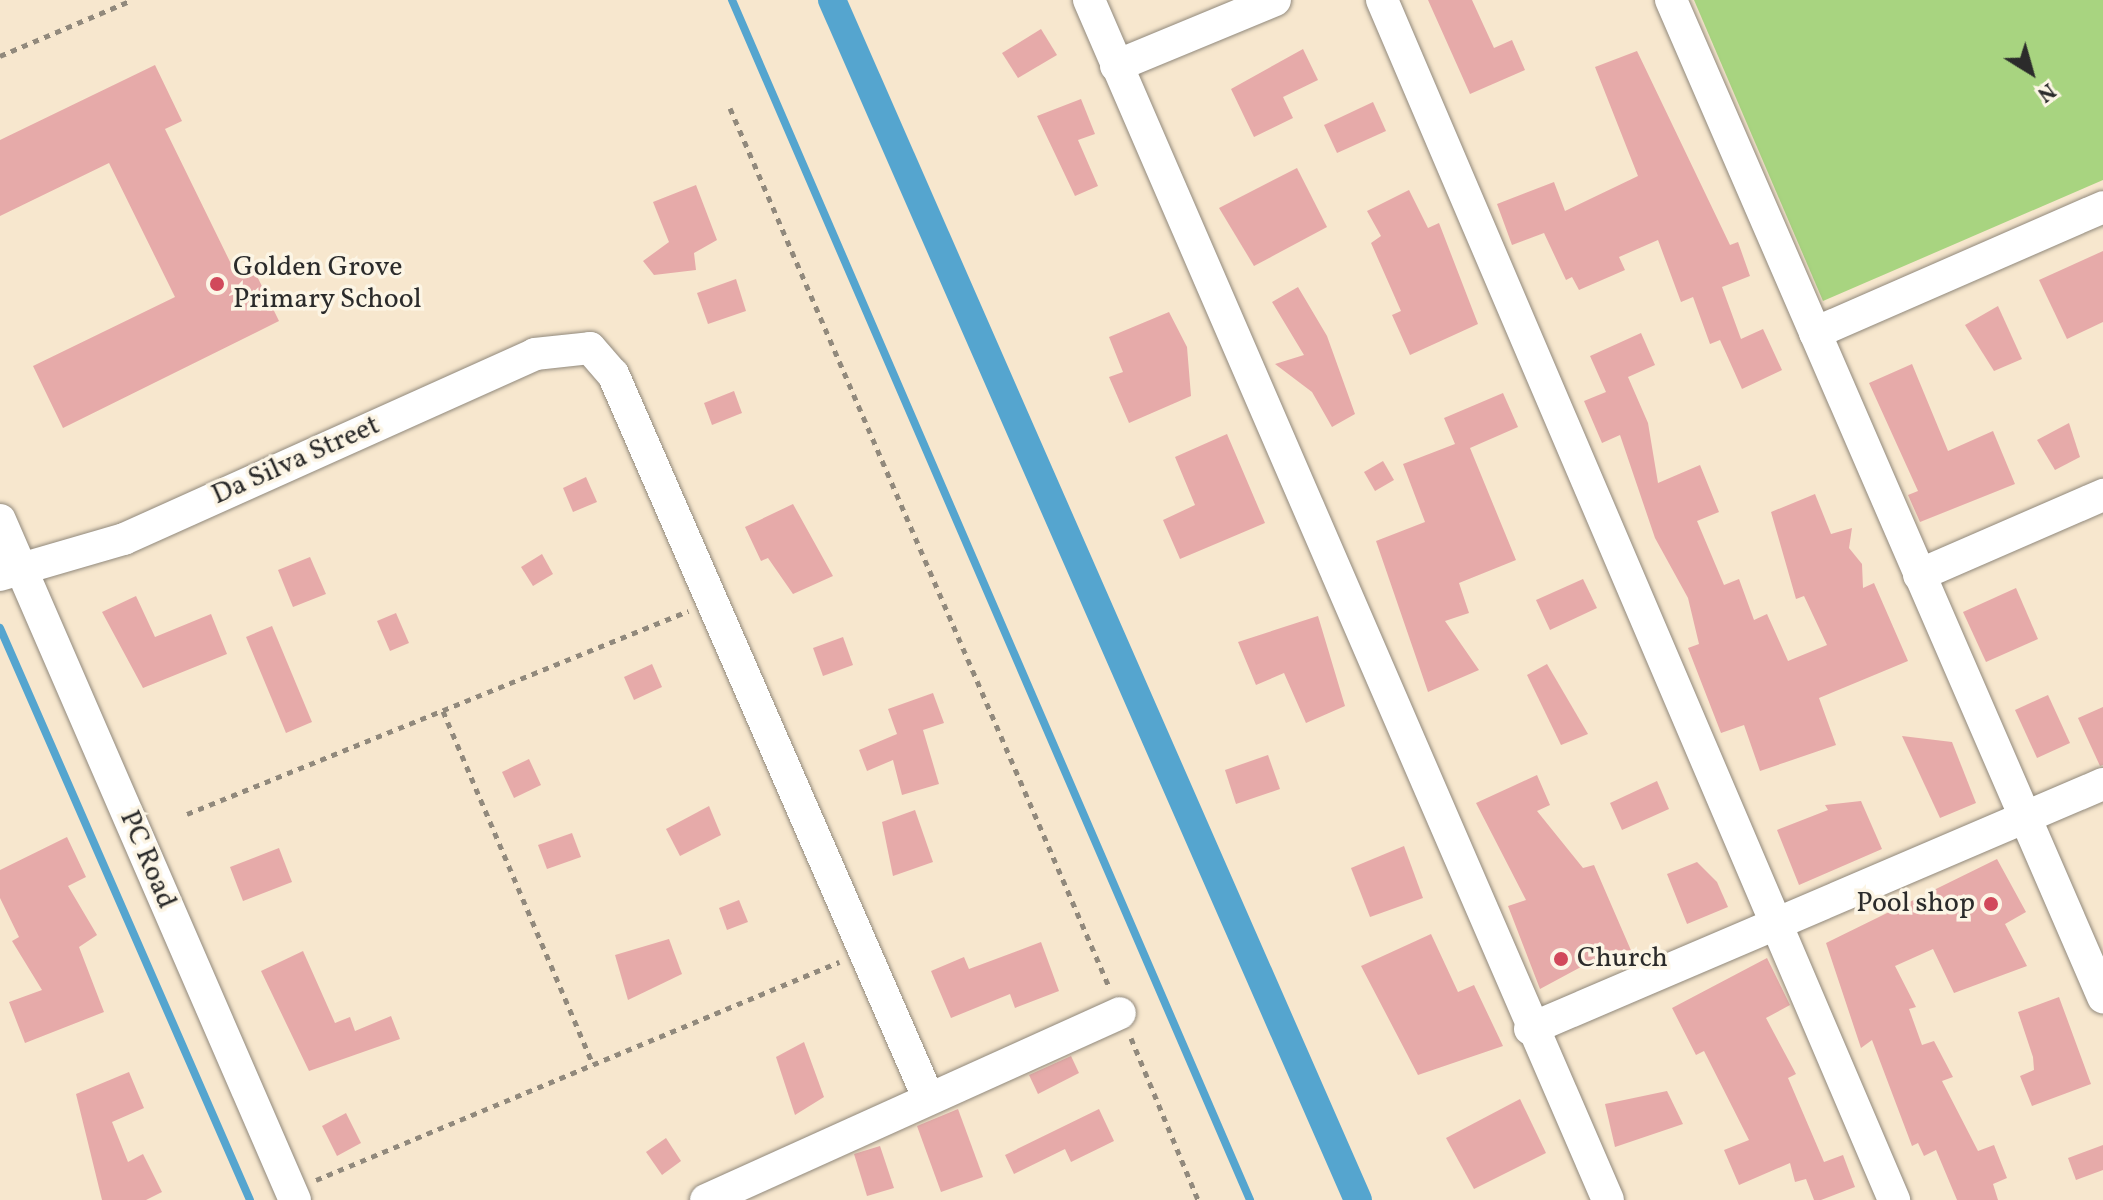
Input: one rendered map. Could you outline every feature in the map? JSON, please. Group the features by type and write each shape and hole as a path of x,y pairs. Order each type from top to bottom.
{"street":[{"path":"1089,0 1530,1029 1608,1200"},
{"path":"1116,66 1275,0"},
{"path":"1382,0 1894,1200"},
{"path":"1671,0 2103,997"},
{"path":"1815,333 2103,207"},
{"name":"Da Silva Street","path":"10,570 124,539 535,354 590,348 613,374 715,600"},
{"path":"1919,575 2103,495"},
{"name":"PC Road","path":"0,520 10,570 292,1195"},
{"path":"715,600 862,953 928,1097"},
{"path":"1530,1029 1778,927 2103,784"},
{"path":"706,1200 928,1097 1120,1013"}],"path":[{"path":"0,56 132,0"},
{"path":"730,108 1198,1200"},
{"path":"187,814 715,600"},
{"path":"443,711 593,1065"},
{"path":"292,1195 862,953"}],"green space":[{"path":"1694,0 2103,0 2103,180 1823,301"}],"building":[{"path":"1428,0 1472,0 1494,48 1512,40 1525,70 1470,94"},
{"path":"1041,29 1057,55 1018,78 1002,53"},
{"path":"1303,49 1318,80 1283,97 1293,118 1254,137 1231,89"},
{"path":"1637,51 1730,245 1738,242 1750,276 1722,287 1741,339 1763,329 1782,370 1742,389 1720,340 1710,344 1693,297 1681,302 1658,240 1619,257 1625,270 1579,290 1572,277 1566,280 1544,233 1512,245 1497,204 1554,182 1565,211 1638,176 1595,67"},
{"path":"155,65 182,121 165,129 235,272 251,264 279,321 63,428 33,366 175,297 109,163 0,216 0,140"},
{"path":"1081,99 1095,134 1078,140 1098,186 1075,196 1037,116"},
{"path":"1373,102 1386,131 1337,153 1324,125"},
{"path":"1297,168 1327,227 1254,266 1219,208"},
{"path":"696,185 717,240 694,253 696,270 654,275 643,261 669,242 653,202"},
{"path":"1409,190 1428,228 1439,223 1478,324 1410,355 1392,315 1401,311 1371,243 1381,236 1367,211"},
{"path":"2103,251 2103,322 2067,339 2039,280"},
{"path":"736,279 746,311 708,324 697,293"},
{"path":"1298,287 1327,336 1355,414 1332,427 1312,392 1275,364 1304,355 1272,302"},
{"path":"1998,306 2022,359 1994,371 1965,325"},
{"path":"1169,312 1187,347 1191,396 1129,423 1109,377 1123,372 1109,337"},
{"path":"1641,333 1655,365 1628,377 1648,423 1658,483 1700,465 1719,512 1697,521 1724,585 1739,579 1754,620 1767,614 1788,661 1827,645 1804,596 1796,599 1771,512 1815,494 1831,534 1852,528 1849,548 1862,564 1863,588 1874,583 1908,661 1819,698 1836,745 1760,771 1744,725 1721,733 1688,648 1699,644 1688,598 1655,538 1620,435 1602,443 1584,401 1606,392 1590,356"},
{"path":"1912,364 1948,451 1993,431 2015,484 1920,522 1908,495 1918,491 1869,383"},
{"path":"734,391 742,413 712,425 704,403"},
{"path":"1503,393 1518,427 1470,448 1516,560 1459,583 1469,613 1445,621 1479,670 1428,692 1376,541 1425,522 1403,464 1455,444 1444,418"},
{"path":"2069,423 2080,457 2055,470 2037,440"},
{"path":"1227,434 1265,523 1180,559 1163,520 1195,505 1175,457"},
{"path":"1383,461 1394,480 1375,491 1364,472"},
{"path":"586,477 597,502 573,512 563,488"},
{"path":"793,504 833,576 793,594 768,558 761,561 745,527"},
{"path":"542,554 553,574 533,586 521,567"},
{"path":"310,557 326,594 293,607 278,570"},
{"path":"1583,579 1597,608 1550,630 1536,600"},
{"path":"2016,588 2038,639 1986,662 1963,612"},
{"path":"136,596 155,637 211,614 227,654 143,688 102,612"},
{"path":"396,613 409,643 390,651 377,621"},
{"path":"1318,616 1345,706 1306,723 1284,673 1256,685 1238,642"},
{"path":"272,626 312,722 286,733 246,637"},
{"path":"843,637 853,665 823,676 813,648"},
{"path":"652,664 662,687 634,700 624,677"},
{"path":"1547,664 1588,734 1561,745 1527,675"},
{"path":"933,693 944,723 923,730 939,784 902,795 893,760 867,771 859,750 897,734 888,709"},
{"path":"2048,695 2070,743 2037,758 2015,710"},
{"path":"2103,707 2103,765 2100,766 2078,718"},
{"path":"1902,736 1952,742 1976,803 1940,818"},
{"path":"1268,755 1280,789 1236,804 1225,770"},
{"path":"529,759 541,785 514,798 502,772"},
{"path":"1537,775 1550,805 1537,811 1583,868 1594,865 1633,955 1596,970 1592,961 1540,989 1508,906 1526,900 1476,803"},
{"path":"1657,781 1669,809 1622,830 1610,803"},
{"path":"1861,801 1882,849 1799,885 1777,830 1828,810 1825,805"},
{"path":"709,806 721,835 680,856 666,829"},
{"path":"915,810 933,862 893,876 882,822"},
{"path":"572,833 581,857 547,869 538,845"},
{"path":"67,837 86,877 68,886 97,935 79,947 104,1012 25,1043 9,1002 42,990 12,941 19,937 0,898 0,870"},
{"path":"1404,846 1423,898 1370,917 1351,868"},
{"path":"279,848 292,882 243,901 230,867"},
{"path":"1997,859 2026,912 2005,924 2027,966 1954,993 1933,949 1895,966 1916,1007 1909,1009 1922,1045 1934,1041 1953,1077 1942,1081 1978,1151 1994,1145 2007,1178 1993,1184 1998,1200 1957,1200 1936,1150 1924,1156 1918,1143 1912,1146 1872,1040 1861,1048 1826,943"},
{"path":"1697,862 1717,882 1728,907 1687,924 1667,874"},
{"path":"739,900 748,922 727,930 719,908"},
{"path":"1431,934 1458,992 1474,985 1503,1046 1418,1075 1361,966"},
{"path":"669,939 682,974 628,1000 615,955"},
{"path":"1041,942 1059,991 1015,1008 1010,994 951,1018 931,971 964,957 969,969"},
{"path":"303,951 335,1023 350,1017 355,1031 391,1016 400,1039 309,1071 261,971"},
{"path":"1767,958 1790,1005 1766,1018 1796,1074 1788,1078 1824,1162 1843,1155 1855,1187 1821,1200 1814,1200 1806,1179 1795,1182 1790,1163 1739,1185 1724,1150 1749,1140 1704,1051 1696,1055 1672,1008"},
{"path":"2059,997 2091,1084 2032,1106 2020,1076 2034,1070 2033,1057 2018,1012"},
{"path":"804,1042 824,1097 795,1115 776,1057"},
{"path":"1071,1056 1079,1073 1038,1094 1029,1075"},
{"path":"129,1072 144,1108 112,1122 128,1162 143,1154 162,1192 146,1200 102,1200 76,1094"},
{"path":"1667,1091 1683,1124 1615,1147 1605,1104"},
{"path":"1520,1099 1546,1153 1474,1189 1446,1138"},
{"path":"958,1109 983,1177 941,1192 917,1126"},
{"path":"1099,1109 1114,1141 1071,1162 1065,1149 1014,1174 1005,1155"},
{"path":"346,1113 361,1143 337,1156 322,1126"},
{"path":"666,1138 681,1161 662,1175 646,1152"},
{"path":"2103,1145 2103,1170 2076,1180 2068,1158"},
{"path":"880,1146 894,1188 867,1196 854,1154"}],"waterway":[{"path":"732,0 1250,1200"},
{"path":"832,0 1358,1200"},
{"path":"0,628 250,1200"}],"place":[{"name":"Golden Grove Primary School","path":"217,284"},
{"name":"Pool shop","path":"1991,904"},
{"name":"Church","path":"1561,959"}]}
